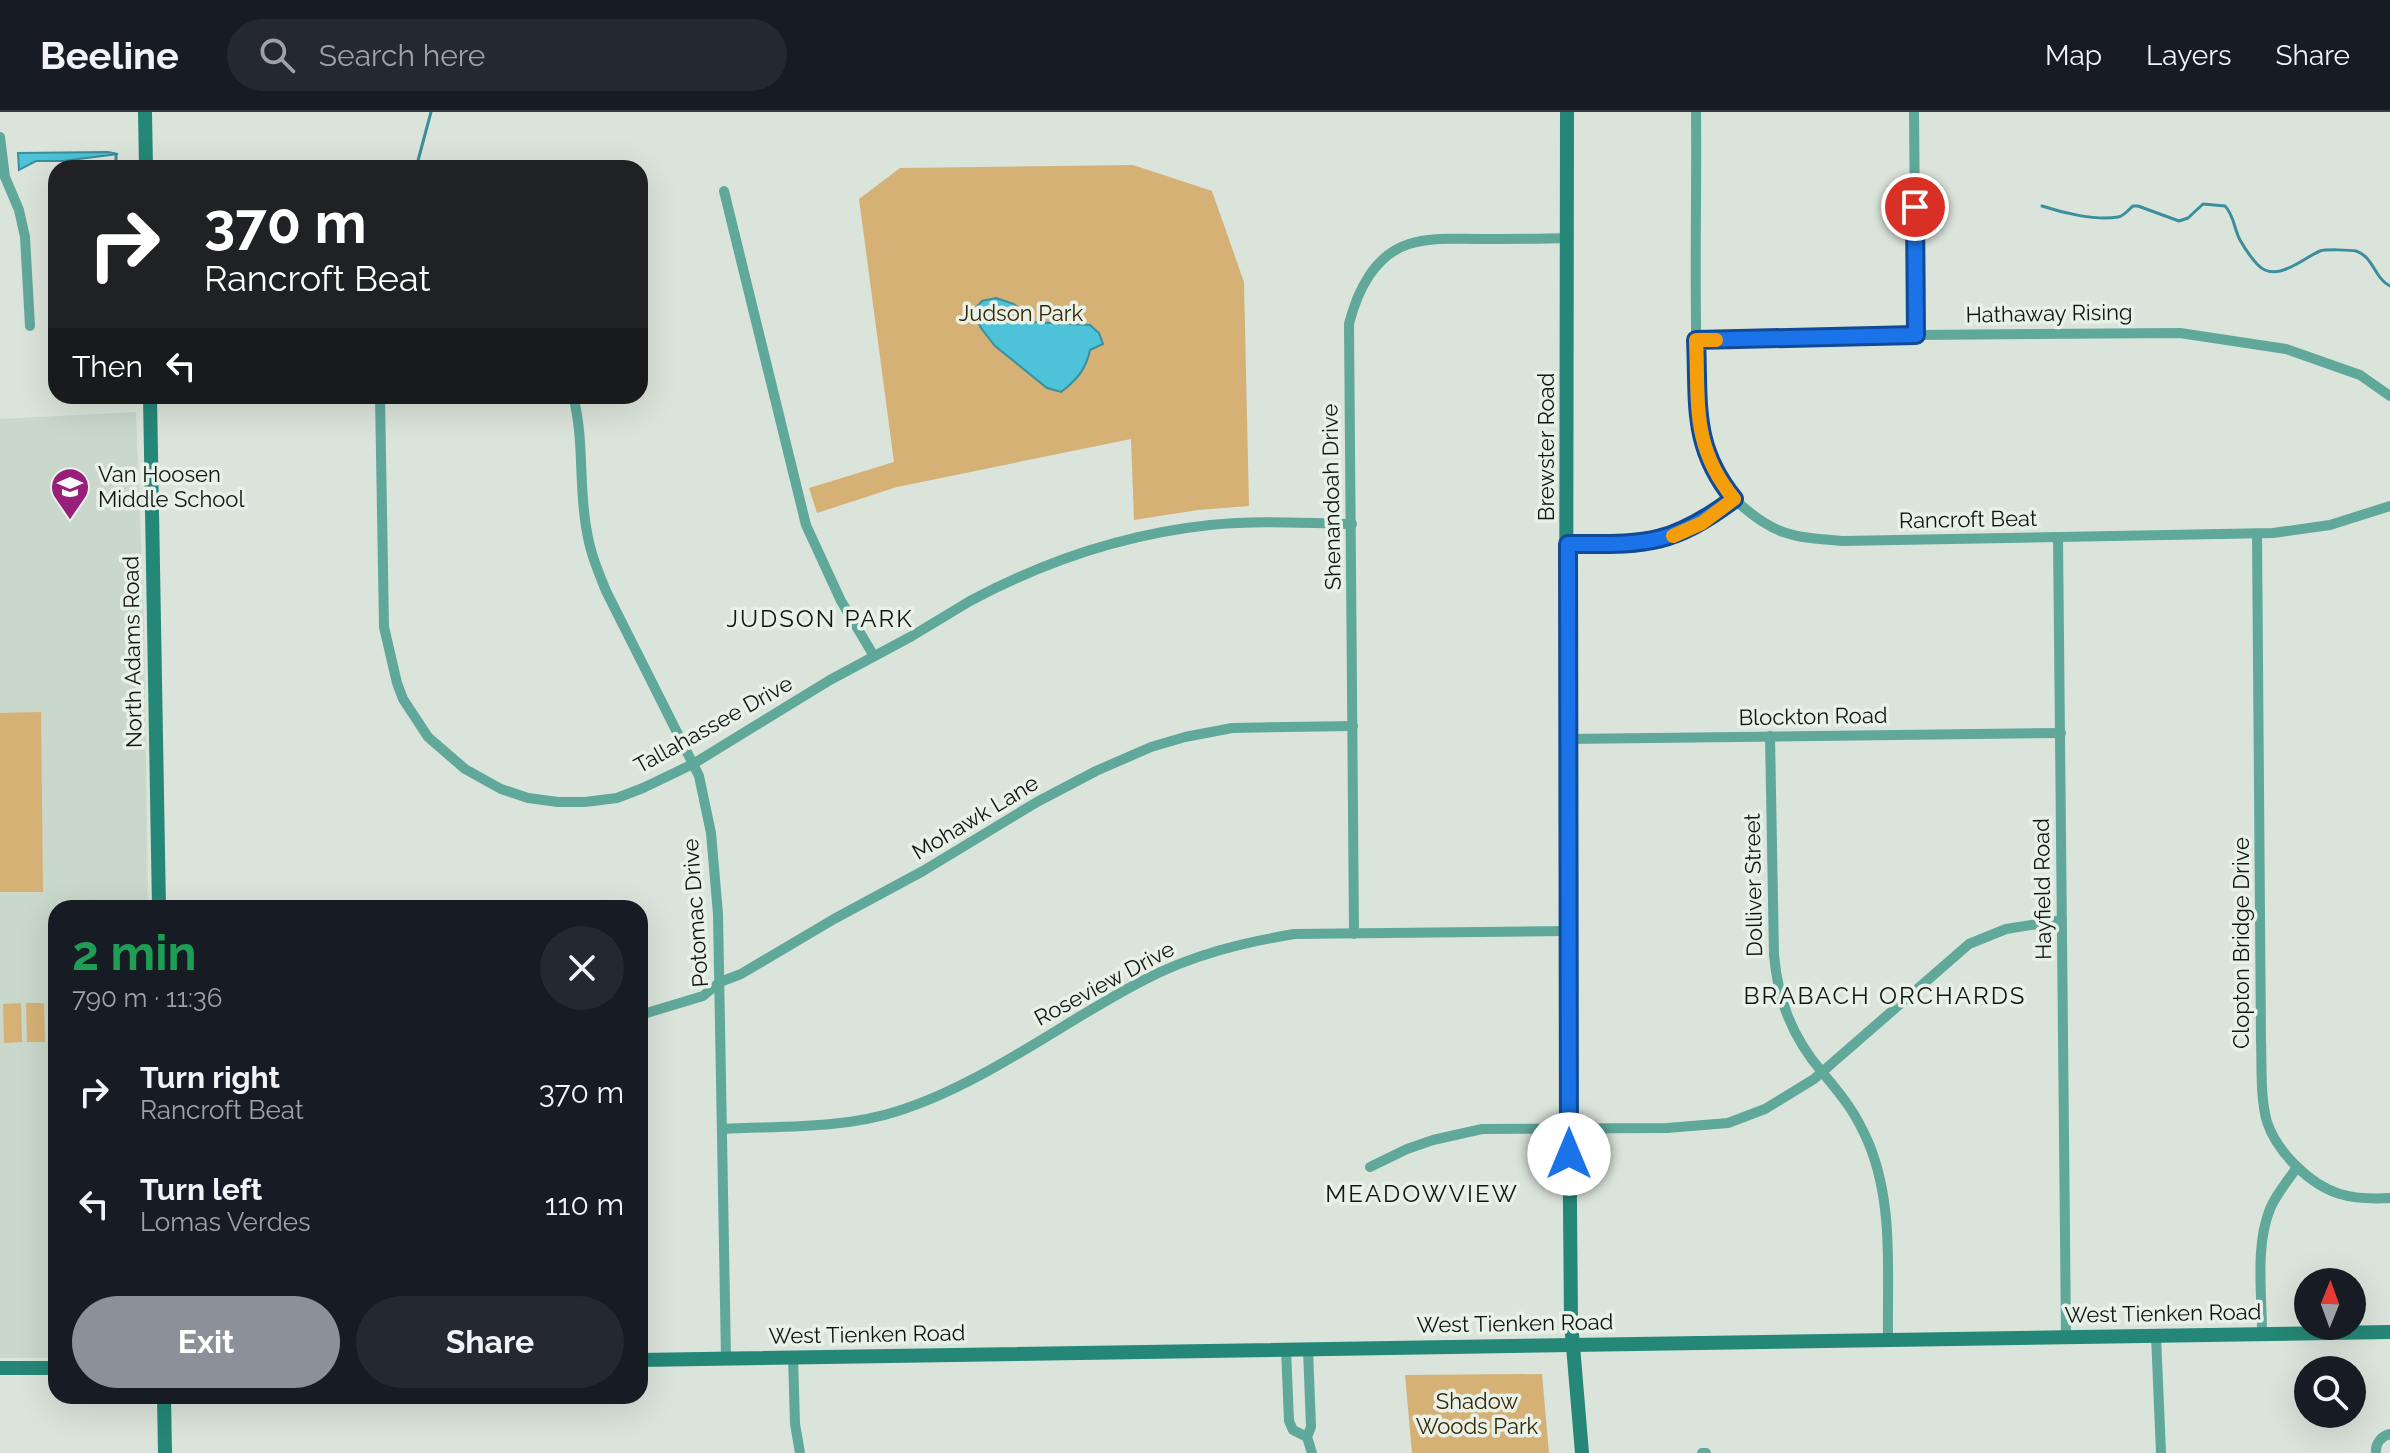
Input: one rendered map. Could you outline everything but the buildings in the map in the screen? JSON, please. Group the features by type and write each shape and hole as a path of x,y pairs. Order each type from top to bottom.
{"street":[{"path":"145,112 146,160"},
{"name":"Brewster Road","path":"1567,112 1569,1127 1573,1345 1582,1453"},
{"name":"Rancroft Beat","path":"1696,112 1699,423 1703,447 1719,480 1734,499 1760,522 1781,533 1842,541 2257,534 2330,525 2390,506"},
{"path":"1914,112 1916,335"},
{"path":"0,137 5,177 19,210 25,237 30,326"},
{"path":"724,191 806,525 841,601 874,656"},
{"name":"Shenandoah Drive","path":"1354,934 1349,324 1359,290 1366,277 1407,244 1431,240 1568,238"},
{"name":"Hathaway Rising","path":"1696,340 2147,332 2221,338 2286,349 2360,375 2390,396"},
{"name":"North Adams Road","path":"150,404 159,900"},
{"name":"Tallahassee Drive","path":"380,404 384,627 403,699 428,737 480,779 528,798 558,802 617,798 693,764 874,656 1011,579 1054,561 1144,535 1212,525 1352,524"},
{"name":"Potomac Drive","path":"574,404 581,449 586,530 594,560 606,591 699,776 716,864 726,1358"},
{"path":"1568,544 1645,543 1662,539 1702,523 1734,499"},
{"name":"Clopton Bridge Drive","path":"2257,534 2263,1084 2266,1119 2276,1144 2297,1167 2337,1194 2358,1198 2390,1198"},
{"name":"Hayfield Road","path":"2058,537 2066,1336"},
{"name":"Mohawk Lane","path":"648,1013 703,996 720,982 741,974 923,871 1037,802 1151,747 1232,728 1353,726"},
{"name":"Blockton Road","path":"1566,739 2061,733"},
{"name":"Dolliver Street","path":"1770,736 1776,987 1799,1040 1821,1072 1839,1089 1876,1161 1883,1188 1886,1223 1888,1339"},
{"path":"1370,1167 1407,1149 1482,1129 1667,1128 1728,1123 1775,1104 1821,1072 1969,944 2006,929 2062,920"},
{"name":"Roseview Drive","path":"723,1129 842,1123 897,1112 958,1086 1143,980 1208,952 1294,934 1568,931"},
{"path":"2262,1333 2265,1228 2270,1209 2297,1167"},
{"name":"West Tienken Road","path":"648,1360 2390,1332"},
{"path":"2156,1335 2161,1453"},
{"path":"1286,1349 1289,1421 1293,1430 1307,1437"},
{"path":"1308,1349 1311,1427 1307,1437 1312,1453"},
{"path":"793,1357 795,1424 800,1453"},
{"path":"0,1368 48,1368"},
{"path":"164,1404 165,1453"},
{"path":"2376,1453 2379,1441 2390,1434"}],"shaded area":[{"path":"136,412 144,622 148,900 48,900 48,1358 0,1358 0,419"}],"green space":[{"name":"Judson Park","path":"1133,165 1212,191 1244,282 1249,506 1134,520 1131,439 897,487 817,513 809,488 894,462 859,199 900,168"},
{"path":"41,712 43,892 0,892 0,713"},
{"path":"21,1003 22,1042 4,1043 3,1004"},
{"path":"26,1003 44,1003 45,1042 27,1042"},
{"name":"Shadow Woods Park","path":"1542,1374 1549,1453 1412,1453 1405,1375"}],"water":[{"path":"18,153 118,154 36,161 19,170"},
{"path":"996,298 1014,304 1032,322 1090,325 1099,333 1103,344 1090,350 1080,374 1061,392 1047,388 995,346 981,328 973,311 982,301"}],"waterway":[{"path":"418,160 431,112"},
{"path":"2042,206 2100,218 2120,216 2133,206 2138,206 2179,221 2188,218 2203,204 2225,206 2244,246 2265,270 2281,271 2323,250 2356,251 2367,258 2380,278 2390,286"}],"slow traffic":[{"path":"1673,536 1702,523 1734,499 1710,464 1699,423 1696,340 1716,340"}],"place":[{"name":"Van Hoosen Middle School","path":"70,521"}],"district":[{"name":"JUDSON PARK","path":"820,618"},
{"name":"BRABACH ORCHARDS","path":"1885,995"},
{"name":"MEADOWVIEW","path":"1422,1193"}],"route":[{"path":"1569,1154 1568,544 1645,543 1662,539 1702,523 1734,499 1719,480 1703,447 1699,423 1696,340 1916,335 1915,207"}]}
